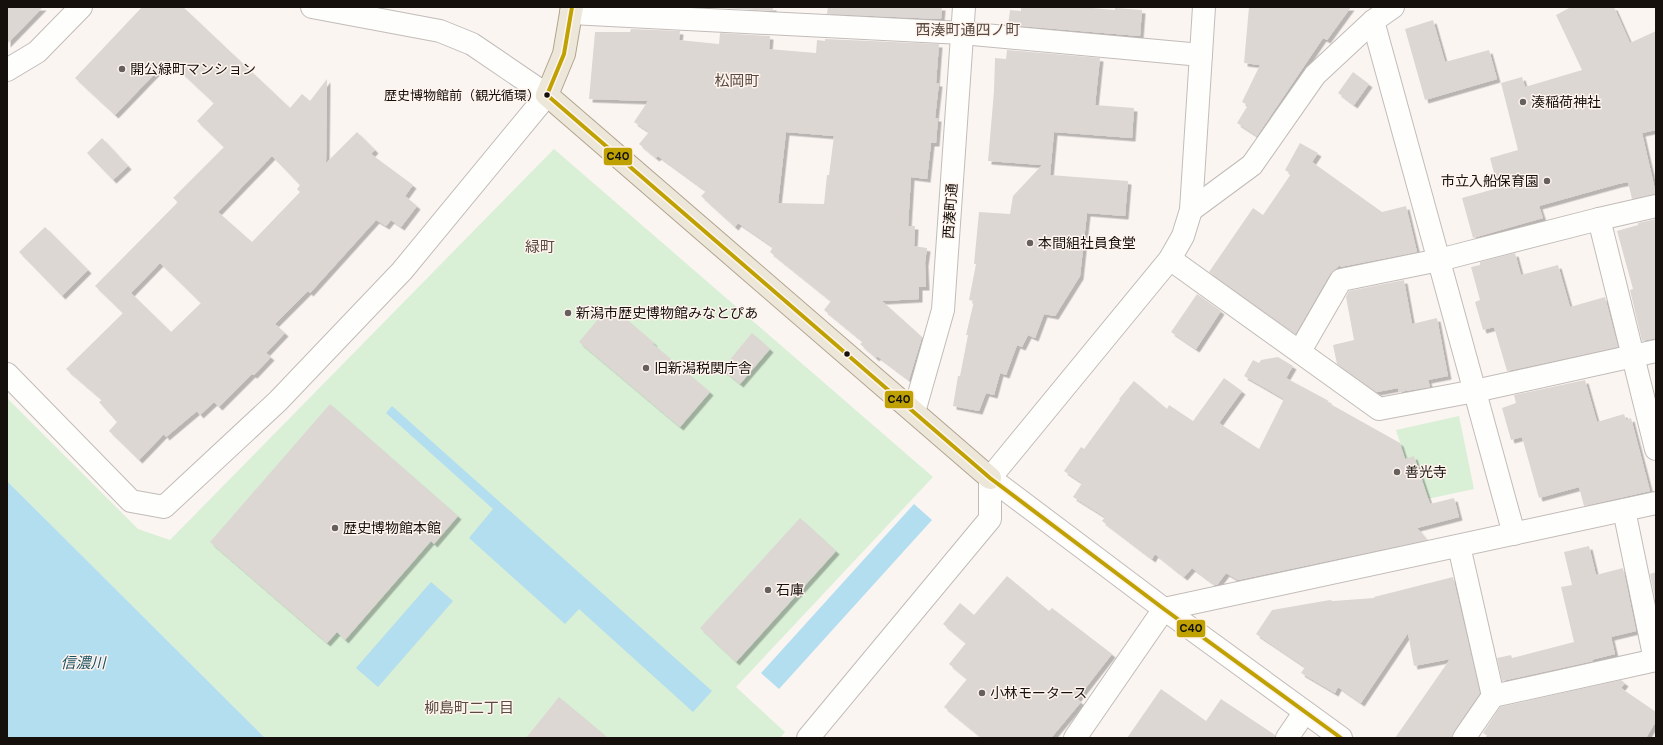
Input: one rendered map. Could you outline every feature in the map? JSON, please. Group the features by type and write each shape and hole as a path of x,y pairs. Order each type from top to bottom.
{"main road":[{"path":"571,10 564,54 547,95 990,478"}],"street":[{"path":"7,70 37,52 81,7"},
{"path":"7,374 131,501 164,507 278,401 402,271 547,95 472,44 440,32 312,7"},
{"name":"西湊町通","path":"914,412 943,310 964,7"},
{"path":"808,738 990,519 990,478 1170,259 1183,236 1191,210 1204,7"},
{"path":"1191,210 1252,165 1314,75 1373,21 1393,7"},
{"path":"571,10 962,33 1201,55"},
{"path":"1373,21 1514,534"},
{"path":"1300,351 1341,280 1439,260 1656,206"},
{"path":"1599,219 1656,449"},
{"path":"1170,259 1379,409 1656,352"},
{"path":"990,478 1304,713 1341,738"},
{"path":"1075,738 1164,609 1656,503"},
{"path":"1464,738 1493,696 1656,660 1624,510"},
{"path":"1459,546 1493,696"},
{"path":"1287,738 1304,713"}],"green space":[{"name":"新潟市歴史博物館みなとぴあ","path":"554,149 933,477 736,687 785,732 780,738 265,738 7,481 7,398 138,529 170,540"},
{"path":"1459,416 1474,489 1423,500 1405,459 1396,430"}],"water":[{"path":"392,406 712,691 693,712 579,609 565,624 469,538 493,509 386,413"},
{"name":"信濃川","path":"7,481 265,738 7,738"},
{"path":"914,504 932,520 779,689 761,673"},
{"path":"431,582 453,601 378,687 356,668"}],"building":[{"path":"7,7 43,7 7,44"},
{"path":"142,7 183,7 290,108 302,94 310,101 327,79 326,163 357,132 375,150 371,154 413,185 405,196 417,206 401,227 391,220 386,226 376,220 310,293 308,291 275,324 285,333 266,353 271,357 254,375 252,374 219,407 214,402 200,415 197,411 166,437 164,434 139,460 109,431 117,422 99,402 102,400 66,369 123,313 95,286 178,202 173,198 224,147 197,121 214,103 168,60 115,115 75,78","holes":["272,156 300,185 297,189 300,192 252,242 218,212","160,263 201,303 171,332 131,293"]},
{"path":"773,7 773,11 722,8"},
{"path":"828,7 942,7 941,19 827,14"},
{"path":"1021,7 1080,7 1115,10 1115,8 1142,10 1140,36 1008,25 1010,10 1021,11"},
{"path":"1249,7 1351,7 1327,40 1323,38 1257,136 1237,123 1248,105 1242,102 1260,65 1244,63"},
{"path":"1571,7 1614,7 1630,43 1656,31 1656,130 1642,133 1656,194 1632,199 1628,182 1618,184 1539,206 1543,218 1473,238 1462,198 1498,188 1490,158 1518,150 1501,83 1522,77 1525,87 1582,70 1556,15"},
{"path":"1433,20 1445,62 1489,50 1497,79 1425,100 1405,29"},
{"path":"631,29 680,31 679,40 719,44 720,33 770,36 769,49 816,53 817,40 825,41 825,39 939,44 936,83 939,83 935,118 938,118 936,143 931,143 927,179 911,177 908,226 915,226 914,246 927,248 925,263 926,287 919,287 919,299 882,301 922,337 909,380 877,356 876,358 860,344 863,342 824,310 831,301 770,252 773,247 738,223 735,227 701,196 706,191 658,156 656,158 639,144 649,132 634,122 648,101 589,99 595,32 630,32","holes":["786,132 834,136 829,175 827,175 824,204 778,203"]},
{"path":"1007,50 1100,58 1095,105 1134,108 1132,138 1054,132 1050,175 1128,181 1125,216 1087,213 1080,276 1055,316 1044,314 1035,338 1028,335 1022,347 1017,345 1006,375 1000,373 994,395 986,393 979,411 953,406 974,301 969,300 976,264 974,264 979,212 1010,214 1013,196 1042,165 988,161 994,91 995,58 1006,59"},
{"path":"1353,72 1369,84 1354,105 1338,93"},
{"path":"102,138 128,166 113,180 87,153"},
{"path":"1300,143 1318,153 1312,162 1382,212 1406,206 1417,252 1340,267 1340,265 1330,274 1296,333 1209,272 1253,208 1263,215 1291,174 1285,170"},
{"path":"1656,219 1656,338 1642,341 1630,290 1633,289 1617,231 1638,225 1638,223"},
{"path":"45,227 88,270 62,296 19,252"},
{"path":"1515,253 1521,275 1558,265 1570,307 1605,297 1618,347 1507,371 1494,327 1483,330 1475,302 1480,300 1471,267 1480,265 1480,262"},
{"path":"1404,280 1412,324 1437,318 1448,376 1428,380 1430,387 1399,392 1398,388 1377,392 1337,364 1333,345 1354,340 1346,297 1349,291"},
{"path":"1197,294 1221,311 1196,349 1171,332"},
{"name":"旧新潟税関庁舎","path":"610,305 710,392 680,427 579,342"},
{"path":"752,333 770,349 740,384 722,369"},
{"path":"1278,357 1293,366 1286,378 1329,401 1325,401 1400,443 1405,459 1414,456 1430,504 1454,498 1459,517 1417,528 1427,540 1238,580 1226,573 1217,585 1215,585 1192,568 1184,577 1155,554 1152,559 1102,521 1105,517 1073,497 1082,483 1064,471 1081,447 1084,449 1120,400 1119,399 1134,381 1167,409 1169,405 1193,421 1224,378 1242,391 1219,423 1259,449 1284,399 1244,376 1253,360 1259,363 1261,360"},
{"path":"1585,380 1597,422 1624,414 1626,420 1631,418 1650,491 1584,506 1579,487 1539,498 1522,437 1511,440 1502,408 1516,403 1514,395"},
{"name":"歴史博物館本館","path":"330,404 458,516 434,544 431,541 345,640 337,632 327,643 210,542"},
{"name":"石庫","path":"800,518 836,551 736,662 700,628"},
{"path":"1589,546 1596,575 1623,568 1636,631 1611,637 1615,654 1591,660 1593,661 1502,681 1497,658 1511,655 1512,658 1574,642 1561,587 1572,585 1564,552"},
{"path":"1656,572 1656,603 1650,574"},
{"path":"1007,576 1049,611 1052,608 1112,654 1077,699 1081,702 1051,738 982,738 944,707 967,679 949,664 966,643 943,624 960,603 974,615"},
{"path":"1453,577 1480,693 1454,731 1452,738 1395,738 1450,659 1414,666 1408,633 1361,703 1338,687 1335,693 1301,673 1305,667 1256,634 1272,610 1330,600 1374,598"},
{"path":"1621,680 1625,683 1621,688 1656,712 1656,721 1646,738 1491,738 1483,733 1500,707"},
{"path":"1161,689 1206,721 1221,699 1275,735 1275,738 1127,738"},
{"path":"559,697 608,738 526,738"}],"transit line":[{"name":"C40","path":"572,7 564,54 547,95 990,478 1164,609 1341,738"}],"place":[{"name":"開公緑町マンション","path":"122,69"},
{"name":"歴史博物館前（観光循環）","path":"547,95"},
{"name":"湊稲荷神社","path":"1523,102"},
{"name":"市立入船保育園","path":"1547,181"},
{"name":"本間組社員食堂","path":"1030,243"},
{"name":"新潟市歴史博物館みなとぴあ","path":"568,313"},
{"name":"旧新潟税関庁舎","path":"646,368"},
{"name":"善光寺","path":"1397,472"},
{"name":"歴史博物館本館","path":"335,528"},
{"name":"石庫","path":"768,590"},
{"name":"小林モータース","path":"982,693"}],"district":[{"name":"西湊町通四ノ町","path":"968,30"},
{"name":"松岡町","path":"737,81"},
{"name":"緑町","path":"540,247"},
{"name":"柳島町二丁目","path":"469,708"}]}
